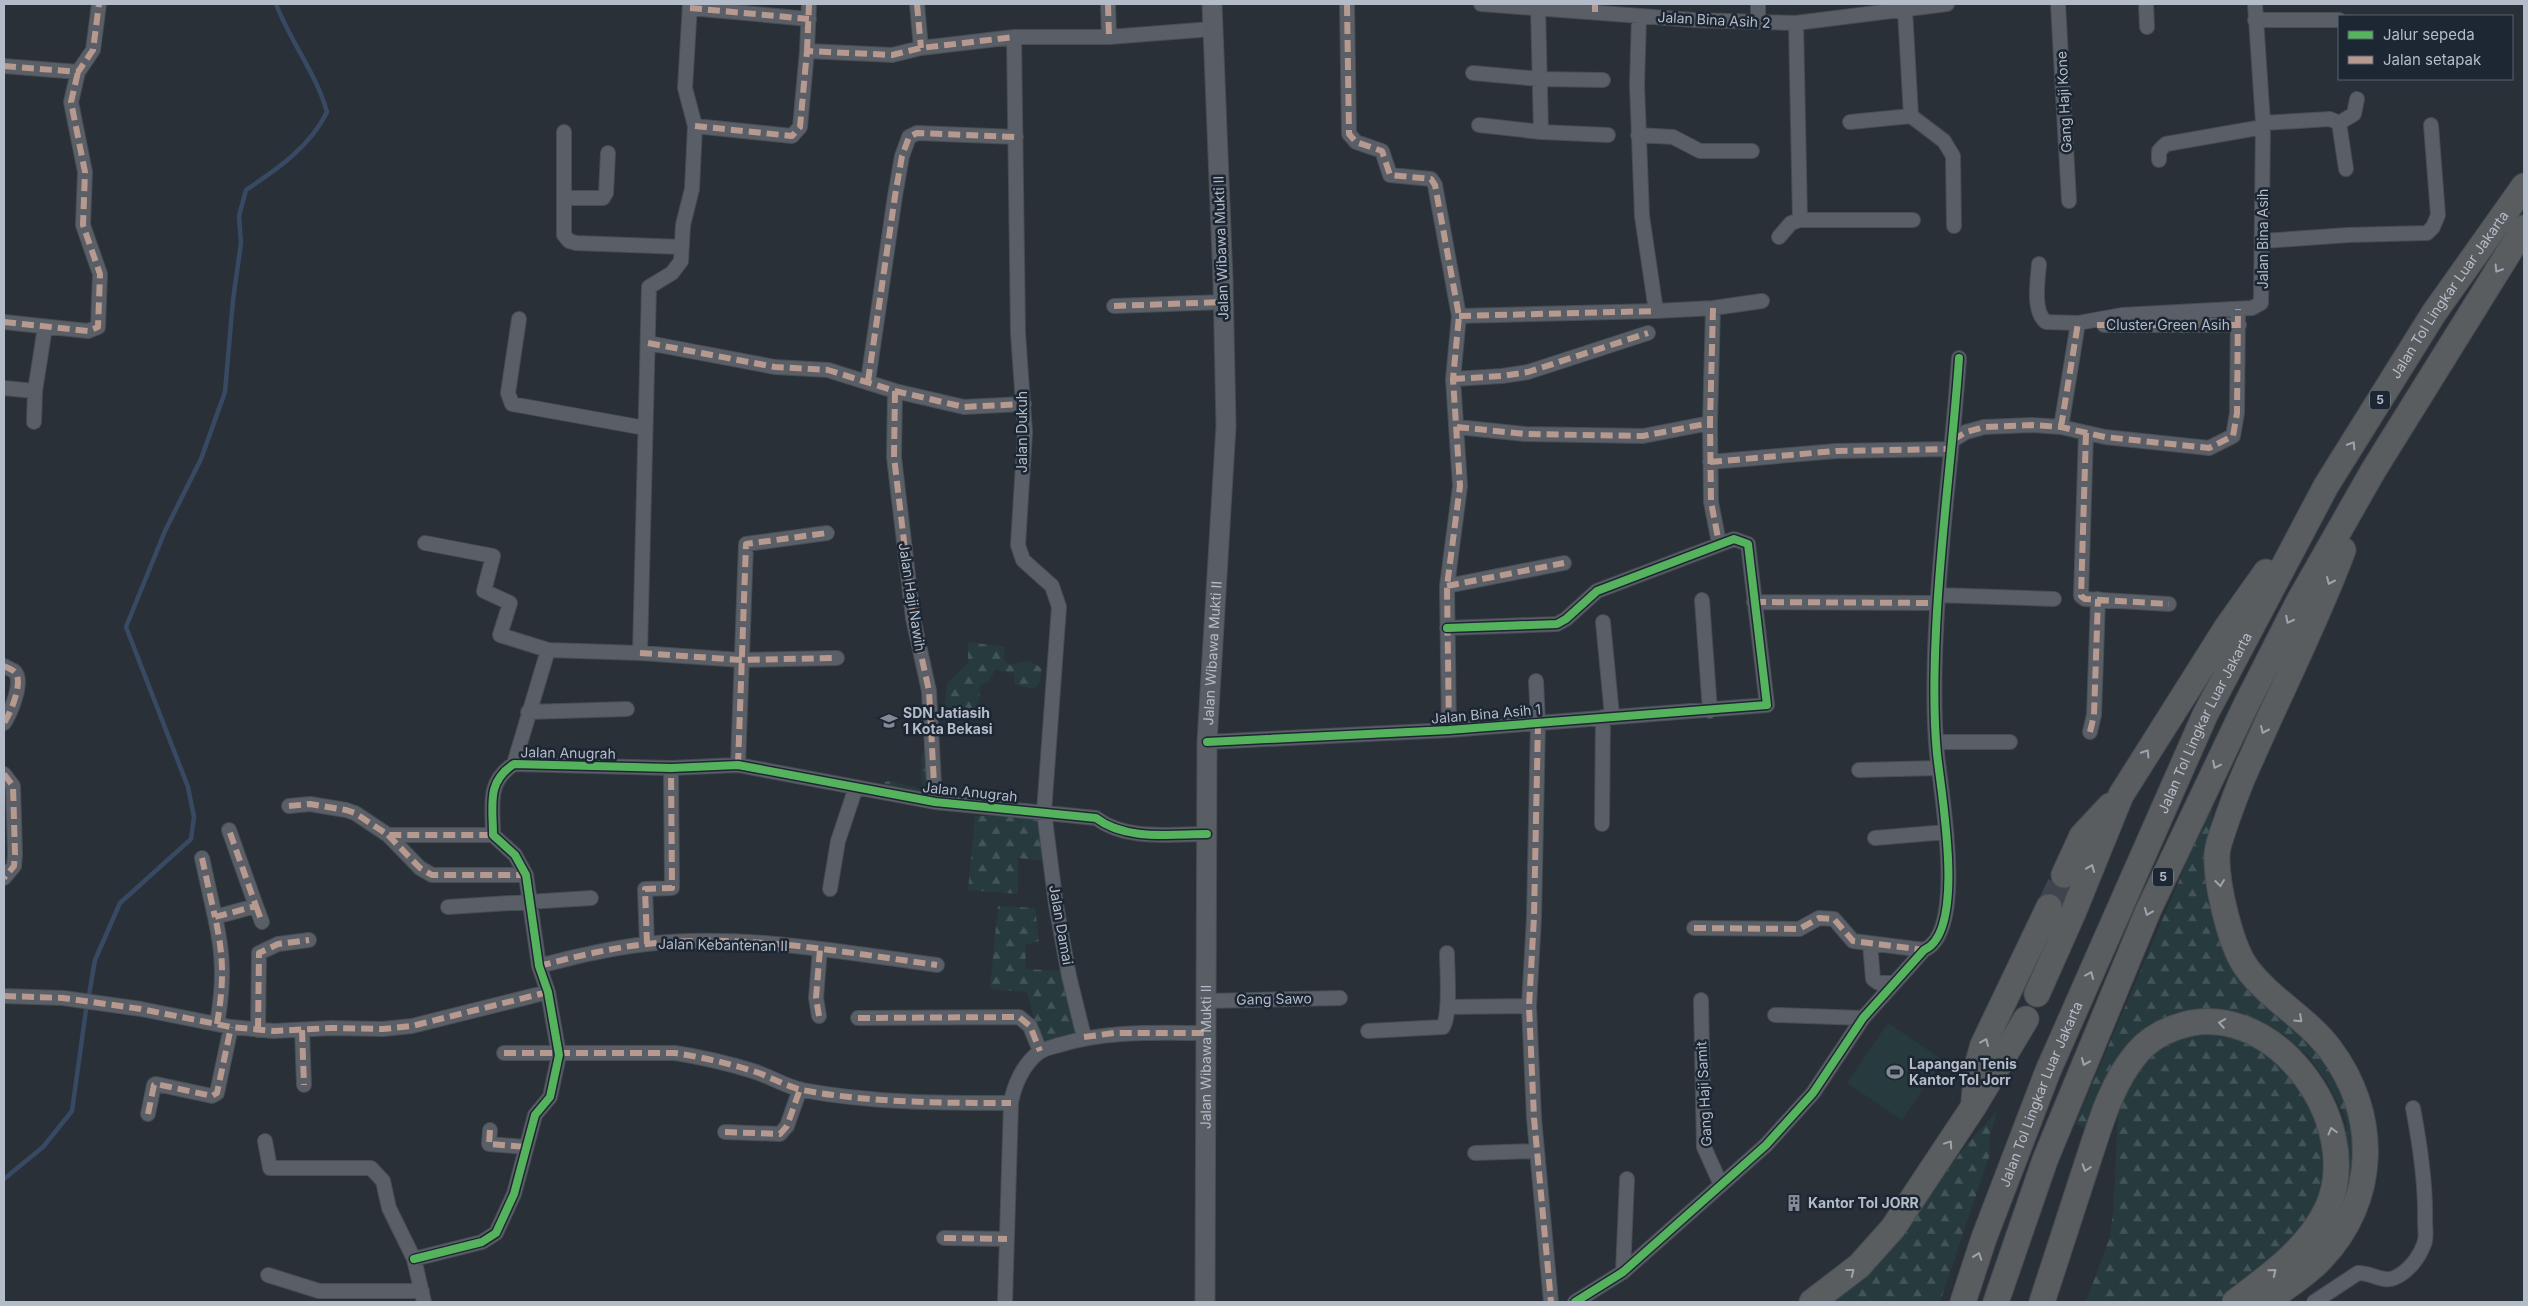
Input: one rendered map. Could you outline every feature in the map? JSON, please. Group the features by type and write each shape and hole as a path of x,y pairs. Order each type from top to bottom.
{"highway":[{"name":"Jalan Tol Lingkar Luar Jakarta","path":"1963,1302 1984,1238 2048,1071 2147,843 2206,714 2326,486 2434,313 2524,186"},
{"name":"Jalan Tol Lingkar Luar Jakarta","path":"1996,1302 2045,1160 2175,852 2299,601 2374,471 2524,228"},
{"path":"2266,1302 2319,1261 2334,1244 2348,1222 2363,1185 2366,1145 2363,1121 2354,1091 2342,1066 2329,1047 2246,966 2224,914 2216,854 2234,798 2339,561 2374,471"},
{"path":"2037,994 2073,913 2121,795 2227,627 2326,486"},
{"path":"2064,875 2082,836 2121,795"},
{"path":"1974,1106 1974,1083 1984,1044 2049,907"},
{"path":"1812,1302 1859,1266 1893,1228 1974,1106 2026,1019"},
{"path":"2042,1302 2101,1122 2119,1080 2138,1052 2159,1035 2186,1023 2204,1021 2220,1022 2247,1030 2279,1050 2293,1062 2323,1106 2333,1136 2336,1153 2333,1190 2328,1207 2312,1234 2288,1260 2235,1302"}],"main road":[{"name":"Jalan Wibawa Mukti II","path":"1205,1302 1204,1128 1208,1033 1207,742 1226,426 1212,4"}],"street":[{"path":"4,322 88,331 98,326 100,274 83,225 85,172 71,102 78,72 93,50 99,4"},
{"path":"695,126 792,136 800,127 808,51 809,4"},
{"path":"918,4 921,48"},
{"path":"1108,4 1108,37"},
{"path":"1347,4 1349,134 1356,142 1382,151 1390,175 1432,179 1435,185 1460,316 1453,379 1460,486 1447,586 1450,730"},
{"name":"Jalan Bina Asih 2","path":"1481,4 1595,8 1639,16 1796,23 1900,8 1947,4"},
{"path":"1758,4 1758,22"},
{"name":"Gang Haji Kone","path":"2058,4 2070,201"},
{"path":"2146,4 2147,27"},
{"name":"Jalan Bina Asih","path":"2039,264 2038,304 2043,320 2046,322 2078,323 2122,315 2238,309 2259,306 2263,300 2263,125 2255,4"},
{"path":"640,653 649,287 672,273 681,261 683,225 692,189 695,126 685,88 690,6 809,20"},
{"path":"1538,7 1540,132"},
{"path":"1900,8 1911,116"},
{"path":"1639,16 1638,135 1642,216 1656,311"},
{"path":"2255,20 2338,20"},
{"path":"1796,23 1800,220"},
{"path":"808,51 892,55 921,48 1014,36 1108,37 1212,29"},
{"name":"Jalan Dukuh","path":"1014,36 1018,334 1025,432 1018,545 1023,560 1052,586 1059,607 1044,812"},
{"path":"4,66 78,72"},
{"path":"1473,73 1539,79 1602,80"},
{"path":"2339,123 2354,114 2357,99"},
{"path":"1850,122 1911,116 1944,141 1953,156 1954,226"},
{"path":"2159,160 2159,151 2166,144 2263,125 2330,119 2339,123"},
{"path":"2339,123 2346,169"},
{"path":"1479,125 1540,132 1608,135"},
{"path":"2263,241 2348,234 2427,233 2433,227 2438,215 2431,125"},
{"path":"564,132 564,235 569,241 576,243 682,247"},
{"path":"868,381 895,196 902,156 909,137 917,133 1016,137"},
{"path":"1638,135 1673,137 1700,151 1752,151"},
{"path":"564,198 603,198 606,193 608,153"},
{"path":"1779,237 1791,223 1800,220 1913,220"},
{"path":"1460,316 1656,311 1713,308 1762,301"},
{"path":"1114,306 1223,302"},
{"path":"1713,308 1710,423 1711,502 1719,543"},
{"path":"1710,462 1836,451 1952,444 1975,429 1995,425 2061,427 2105,437 2209,448 2233,436 2237,413 2238,309"},
{"path":"519,319 508,393 512,404 645,428"},
{"path":"2061,427 2078,323"},
{"name":"Cluster Green Asih","path":"2097,325 2239,325"},
{"path":"34,422 35,392 45,327"},
{"path":"1453,379 1502,376 1528,372 1648,333"},
{"path":"648,343 775,367 828,370 868,381 894,391 964,407 1024,404"},
{"path":"1574,1302 1623,1272 1766,1145 1813,1093 1863,1018 1893,983 1936,940 1945,917 1949,862 1936,742 1934,703 1938,599 1959,358"},
{"path":"4,388 35,392"},
{"name":"Jalan Haji Nawih","path":"894,391 894,457 913,618 929,691 935,802"},
{"path":"1457,428 1525,434 1643,436 1710,423"},
{"path":"2086,433 2080,592 2085,599 2169,604"},
{"path":"738,765 746,544 827,533"},
{"path":"1447,628 1556,624 1566,619 1597,591 1719,543 1734,539 1748,544 1754,602 2054,599"},
{"path":"425,543 493,556 484,591 510,603 500,635 548,650 640,653 742,660 836,658"},
{"path":"1447,586 1564,563"},
{"path":"2090,732 2094,715 2098,599"},
{"path":"1702,600 1710,711"},
{"name":"Jalan Bina Asih 1","path":"1207,742 1450,730 1538,722 1710,711 1767,705 1754,602"},
{"path":"1602,824 1608,717 1603,622"},
{"path":"514,764 548,650"},
{"path":"4,666 15,672 17,676 14,701 10,715 4,723"},
{"path":"1536,681 1538,722 1534,917 1529,1006 1537,1151 1551,1302"},
{"path":"528,712 627,709"},
{"path":"1936,742 2010,742"},
{"name":"Jalan Anugrah","path":"493,835 493,789 501,772 514,764 671,768 738,765 935,802 1096,818 1108,827 1126,833 1208,834"},
{"path":"647,944 645,889 672,888 671,768"},
{"path":"1858,770 1939,768"},
{"path":"4,774 13,786 15,854 14,866 4,878"},
{"path":"830,889 838,842 856,787"},
{"path":"289,806 310,804 356,813 388,835 420,868 432,875 526,875"},
{"name":"Jalan Damai","path":"1044,812 1056,905 1069,976 1084,1037"},
{"path":"229,830 262,922"},
{"path":"1875,838 1946,832"},
{"path":"388,835 493,835 515,855 526,875 539,966 548,992 559,1055 550,1097 535,1115 514,1194 496,1233 482,1242 414,1259"},
{"path":"148,1114 154,1085 156,1084 212,1096 217,1093 224,1025 220,1005 223,951 202,858"},
{"path":"448,907 591,898"},
{"path":"216,917 256,906"},
{"path":"1694,928 1799,929 1819,918 1834,919 1853,941 1924,950"},
{"path":"258,1030 259,953 278,944 309,940"},
{"name":"Jalan Kebantenan II","path":"539,966 589,954 647,944 759,943 820,949 937,965"},
{"path":"1870,944 1873,979 1879,983 1893,983"},
{"path":"819,1016 816,998 820,949"},
{"path":"1368,1031 1443,1027 1446,1007 1447,953"},
{"path":"4,996 64,998 110,1004 258,1030 302,1030 383,1029 412,1026 548,992"},
{"name":"Gang Sawo","path":"1208,1001 1340,998"},
{"name":"Gang Haji Samit","path":"1701,1000 1704,1147 1721,1185"},
{"path":"1446,1007 1529,1006"},
{"path":"1775,1015 1863,1018"},
{"path":"858,1018 1019,1017 1030,1026 1040,1052"},
{"path":"302,1030 304,1085"},
{"path":"1005,1302 1010,1103 1023,1070 1040,1052 1084,1037 1114,1033 1208,1033"},
{"path":"504,1053 559,1055 675,1053 702,1057 754,1071 800,1089 928,1103 1010,1103"},
{"path":"725,1132 780,1134 787,1126 800,1089"},
{"path":"2314,1302 2358,1274 2366,1273 2387,1280 2394,1278 2406,1271 2414,1262 2425,1243 2426,1201 2420,1145 2413,1108"},
{"path":"490,1130 489,1144 525,1147"},
{"path":"265,1141 270,1168 371,1168 383,1181 389,1208 414,1259 423,1296 319,1291 268,1275"},
{"path":"1475,1153 1537,1151"},
{"path":"1623,1272 1627,1179"},
{"path":"944,1238 1007,1239"}],"green space":[{"path":"968,642 1005,647 1004,660 1009,665 1029,661 1042,668 1040,682 1034,689 1015,685 1014,673 995,670 989,681 980,686 979,702 971,716 958,715 944,710 947,683 968,663"},
{"path":"932,750 935,802 884,792 885,782 889,781 922,789 921,759 923,751"},
{"path":"2212,809 2213,907 2311,1040 2349,1096 2359,1156 2340,1217 2319,1246 2346,1183 2348,1159 2346,1119 2327,1081 2308,1056 2283,1034 2255,1021 2160,1029 2088,1129 2075,1124 2181,876 2204,813"},
{"path":"975,816 1041,816 1046,861 1018,858 1018,894 968,890"},
{"path":"998,906 1035,908 1039,941 1025,945 1026,969 1062,971 1077,1032 1040,1043 1027,992 990,989"},
{"name":"Lapangan Tenis Kantor Tol Jorr","path":"1888,1023 1943,1060 1902,1120 1847,1083"},
{"path":"2220,1029 2300,1073 2333,1168 2311,1223 2219,1302 2086,1302 2109,1239 2113,1215 2118,1115 2127,1086 2142,1064 2163,1043"},
{"path":"1997,1112 1990,1134 1989,1157 1940,1302 1832,1302 1872,1268 1889,1249 1969,1142"}],"waterway":[{"path":"89,995 95,960 120,903 191,839 194,817 188,787 126,627 165,531 201,459 225,392 233,300 241,243 239,216 246,190 302,147 320,125 327,112 310,70 288,31 276,4"},
{"path":"4,1179 43,1147 72,1111 86,1010"}],"tunnel":[{"path":"2049,907 2064,875"}],"marked path":[{"path":"4,66 78,72 93,50 99,4"},
{"path":"807,51 809,4"},
{"path":"917,4 921,48"},
{"path":"1108,4 1109,37"},
{"path":"1347,4 1349,134 1356,142 1382,151 1390,175 1431,179 1435,185 1459,316 1453,379 1460,486 1447,586 1449,730"},
{"path":"1595,4 1595,12"},
{"path":"690,8 809,19"},
{"path":"695,126 792,136 800,127 807,51 892,55 921,48 1014,37"},
{"path":"4,322 88,331 98,327 100,274 83,225 85,172 71,102 78,72"},
{"path":"868,381 895,196 902,156 909,137 917,133 1016,137"},
{"path":"1114,306 1223,302"},
{"path":"1713,308 1710,423 1711,502 1719,543 1713,545"},
{"path":"1953,440 1966,432 1984,427 2032,425 2061,427 2105,437 2209,448 2233,436 2237,413 2238,309"},
{"path":"1459,316 1656,311"},
{"path":"2061,427 2078,323"},
{"path":"2097,325 2239,325"},
{"path":"1453,379 1502,376 1528,372 1648,333"},
{"path":"648,343 775,367 828,370 895,391 964,407 1024,404"},
{"path":"895,391 894,457 913,618 929,691 935,802"},
{"path":"1457,427 1525,434 1643,436 1710,423"},
{"path":"2086,433 2081,596 2085,599 2169,604"},
{"path":"1710,462 1836,451 1950,449"},
{"path":"738,765 746,544 827,533"},
{"path":"1447,586 1564,563"},
{"path":"2090,732 2094,715 2098,599"},
{"path":"1754,602 1937,603"},
{"path":"640,653 741,660 837,658"},
{"path":"4,666 15,672 18,683 10,713 4,723"},
{"path":"1538,722 1534,917 1529,1006 1534,1118 1551,1302"},
{"path":"647,944 645,889 672,888 671,768"},
{"path":"4,774 13,786 15,854 14,866 4,878"},
{"path":"289,806 310,804 346,810 355,813 388,835 493,835"},
{"path":"217,1024 222,970 215,917 256,906 229,830"},
{"path":"388,835 420,868 432,875 526,875"},
{"path":"202,858 215,917"},
{"path":"256,906 262,922"},
{"path":"1694,928 1799,929 1819,918 1834,919 1853,941 1924,950"},
{"path":"258,1030 259,953 278,944 309,940"},
{"path":"539,966 592,953 647,944 683,941 756,942 937,965"},
{"path":"819,1016 816,998 820,949"},
{"path":"4,996 63,998 141,1009 231,1027 274,1031 331,1028 383,1029 412,1026 548,992"},
{"path":"858,1018 1019,1017 1030,1026 1040,1051"},
{"path":"148,1114 154,1085 156,1084 212,1096 217,1093 231,1027"},
{"path":"302,1030 304,1085"},
{"path":"1084,1037 1114,1033 1208,1033"},
{"path":"504,1053 675,1053 734,1065 802,1090 854,1098 959,1103 1011,1103"},
{"path":"725,1132 780,1134 787,1126 800,1089"},
{"path":"490,1130 489,1144 525,1147"},
{"path":"944,1238 1007,1239"}],"cycle path":[{"path":"1575,1302 1623,1272 1766,1145 1813,1093 1863,1018 1937,938 1945,917 1948,890 1948,860 1936,739 1935,645 1940,562 1959,358"},
{"path":"1207,742 1449,730 1767,705 1748,544 1734,539 1597,591 1566,619 1557,624 1447,628"},
{"path":"414,1259 482,1242 496,1233 514,1194 535,1115 550,1097 559,1055 548,992 539,966 526,875 515,855 493,835 492,804 495,786 505,771 514,764 671,768 738,765 935,802 1096,818 1108,825 1135,833 1149,835 1207,834"}],"place":[{"name":"SDN Jatiasih 1 Kota Bekasi","path":"889,721"},
{"name":"Lapangan Tenis Kantor Tol Jorr","path":"1895,1072"},
{"name":"Kantor Tol JORR","path":"1794,1203"}]}
